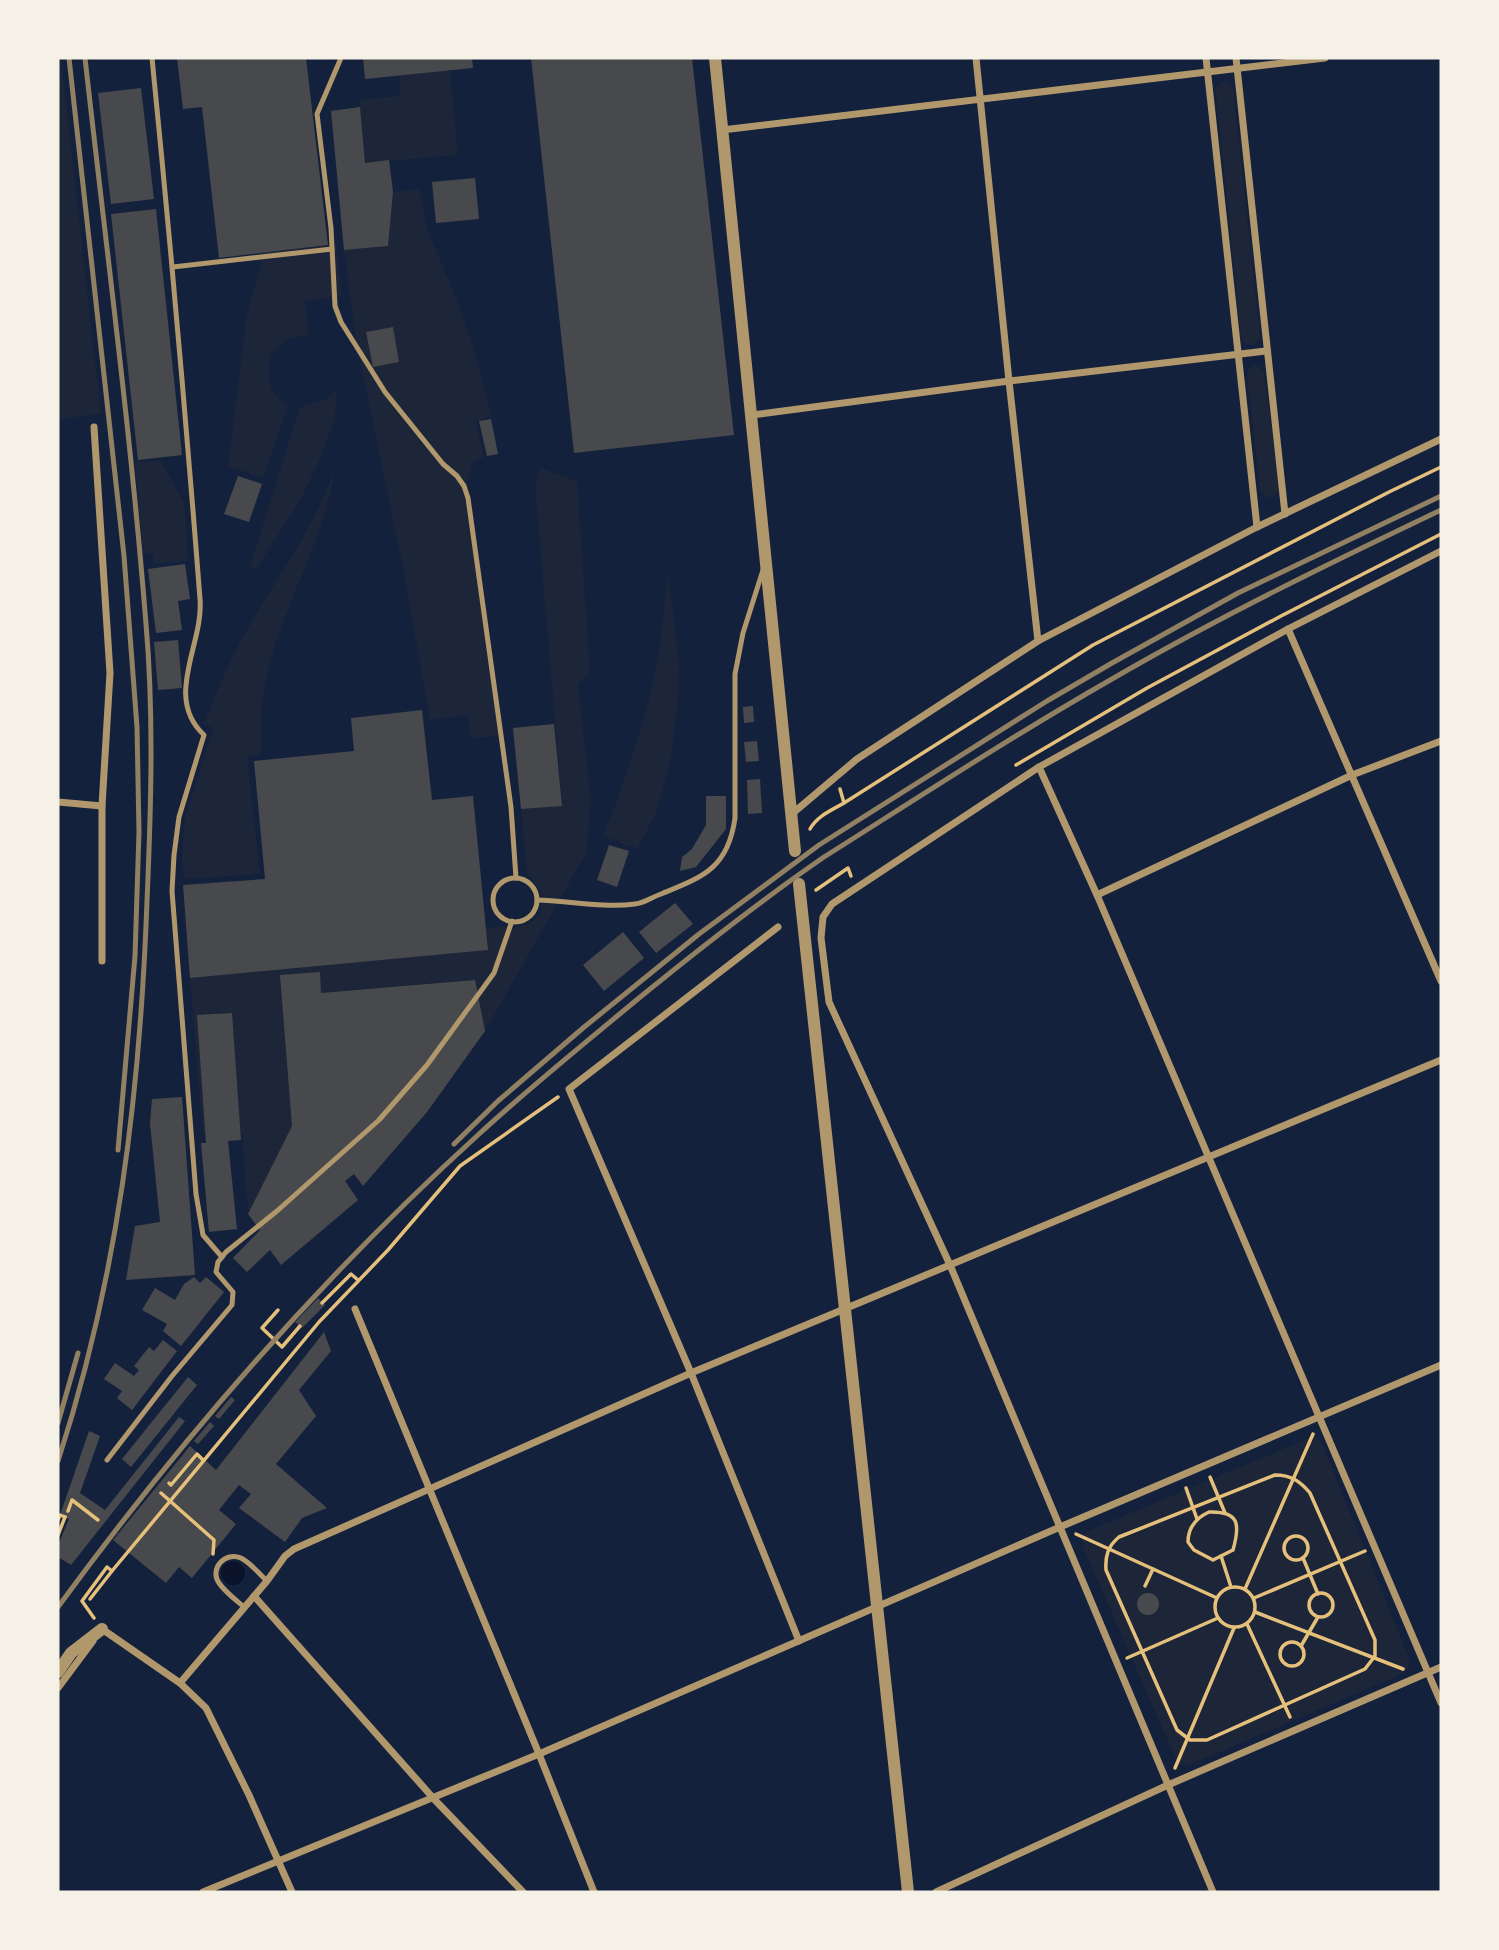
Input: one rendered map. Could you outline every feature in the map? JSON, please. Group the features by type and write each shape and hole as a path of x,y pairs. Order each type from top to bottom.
{"street":[{"path":"715,58 795,851"},
{"path":"976,58 1038,640"},
{"path":"1206,58 1257,527"},
{"path":"1236,58 1285,514"},
{"path":"722,130 980,97 1325,58"},
{"path":"752,415 1266,351"},
{"path":"94,427 110,673 102,806 102,961"},
{"path":"793,813 857,760 1038,640 1257,527 1441,439"},
{"path":"1213,1892 950,1265 829,1002 821,938 823,917 832,904 1039,767 1288,629 1441,551"},
{"path":"1288,629 1441,981"},
{"path":"1097,895 1352,775 1441,741"},
{"path":"1039,767 1097,895 1321,1417 1425,1674 1441,1703"},
{"path":"58,802 102,806"},
{"path":"799,884 908,1892"},
{"path":"778,927 569,1089 691,1373 799,1641"},
{"path":"812,1003 829,1002"},
{"path":"180,1683 285,1556 294,1549 691,1373 1441,1060"},
{"path":"355,1309 594,1892"},
{"path":"203,1892 539,1754 1060,1527 1441,1365"},
{"path":"254,1596 434,1798 523,1892"},
{"path":"58,1672 71,1653 102,1629"},
{"path":"102,1629 180,1683 206,1708 228,1749 292,1892"},
{"path":"58,1688 102,1629"},
{"path":"936,1892 1168,1785 1441,1667"}],"lane":[{"path":"152,58 173,267 201,605 189,658 185,704 194,725 204,735 179,817 172,891 196,1194 203,1235 222,1257"},
{"path":"341,58 317,114 332,249 335,306 341,322 385,392 443,464 457,476 468,498 511,807 516,878"},
{"path":"173,267 332,249"},
{"path":"537,900 627,905 642,903 703,876 724,855 735,818 735,674 743,633 766,557"},
{"path":"516,878 529,882 537,900 536,907 526,918 512,921 499,914 495,908 494,894 502,882 516,878"},
{"path":"107,1460 232,1304 233,1292 216,1272 216,1266 222,1257 379,1120 427,1065 494,973 512,921"},
{"path":"244,1607 218,1582 216,1571 222,1561 232,1556 238,1557 267,1581"}],"path":[{"path":"807,834 812,824 1093,645 1441,467"},
{"path":"837,776 844,803"},
{"path":"811,894 848,868 851,876"},
{"path":"90,1599 203,1460 339,1301 388,1250 460,1166 569,1089"},
{"path":"339,1301 332,1295 323,1303 351,1274 358,1281"},
{"path":"278,1310 262,1328 282,1347 300,1326"},
{"path":"1245,1589 1321,1417"},
{"path":"169,1483 171,1485 197,1454 203,1460"},
{"path":"1206,1465 1225,1513"},
{"path":"1182,1475 1197,1519"},
{"path":"1275,1475 1293,1478 1310,1493 1375,1640 1374,1658 1365,1669 1207,1740 1188,1739 1177,1730 1106,1570 1109,1549 1119,1537 1275,1475"},
{"path":"160,1493 214,1540 212,1553 222,1561"},
{"path":"68,1511 72,1500 98,1520"},
{"path":"1209,1512 1225,1513 1236,1521 1238,1532 1233,1550 1213,1560 1190,1546 1189,1532 1197,1519 1209,1512"},
{"path":"58,1520 60,1515 65,1517 58,1535"},
{"path":"1060,1527 1217,1598"},
{"path":"1299,1536 1305,1540 1308,1551 1303,1558 1295,1560 1285,1554 1284,1546 1288,1538 1299,1536"},
{"path":"1254,1598 1375,1547"},
{"path":"1221,1556 1231,1587"},
{"path":"1303,1558 1318,1594"},
{"path":"102,1629 82,1601 107,1567 112,1571"},
{"path":"1145,1586 1153,1569"},
{"path":"1231,1587 1245,1589 1254,1598 1255,1612 1247,1624 1234,1628 1222,1623 1215,1612 1217,1598 1231,1587"},
{"path":"1318,1594 1327,1595 1333,1605 1328,1615 1312,1615 1310,1599 1318,1594"},
{"path":"1255,1612 1374,1658 1425,1674"},
{"path":"1301,1646 1291,1642 1284,1645 1280,1656 1283,1663 1291,1666 1299,1664 1304,1657 1301,1646 1318,1617"},
{"path":"1117,1662 1218,1618"},
{"path":"1247,1624 1296,1730"},
{"path":"1168,1785 1234,1628"}],"shaded area":[{"path":"58,58 61,58 101,414 58,419"},
{"path":"450,70 458,155 365,163 359,100 400,96 399,75"},
{"path":"1224,81 1230,83 1233,88 1260,335 1259,341 1253,345 1246,344 1241,337 1216,92 1217,86"},
{"path":"419,189 427,229 475,352 491,416 476,421 484,457 473,462 467,480 501,736 471,738 468,715 430,720 404,573 355,335 344,250 388,246 393,192"},
{"path":"336,245 342,296 305,301 309,334 286,340 270,355 270,384 276,395 288,406 263,478 228,466 247,313 265,252"},
{"path":"1254,365 1264,372 1279,488 1277,494 1271,498 1264,496 1260,489 1247,375 1248,369"},
{"path":"337,389 335,419 320,458 301,499 256,569 250,566 300,407 327,399"},
{"path":"160,460 184,502 188,561 154,564 153,553 143,554 135,462"},
{"path":"335,468 323,518 268,670 262,706 261,754 247,757 260,874 184,879 182,854 185,818 213,728 204,724 230,662 314,517"},
{"path":"541,468 577,481 590,673 578,684 591,801 586,853 485,1031 427,1112 363,1186 353,1175 269,1241 248,1214 242,1131 203,1134 190,978 488,950 486,928 520,926 536,918 542,904 541,896 527,874 521,809 562,805 535,483"},
{"path":"668,571 679,665 678,700 670,764 655,815 637,849 603,836 645,714 661,640"},
{"path":"1314,1436 1321,1441 1409,1658 1409,1666 1402,1674 1189,1765 1178,1764 1083,1547 1083,1535"},
{"path":"228,1561 238,1561 245,1568 245,1578 238,1585 228,1585 221,1578 221,1568"}],"building":[{"path":"177,58 306,58 328,245 219,258 202,107 183,109"},
{"path":"363,58 472,58 473,68 365,79"},
{"path":"531,58 692,58 734,435 574,453"},
{"path":"141,88 154,199 111,204 98,93"},
{"path":"360,107 365,163 389,160 393,192 388,246 344,250 331,111"},
{"path":"475,178 479,219 436,223 432,182"},
{"path":"156,209 182,455 138,460 111,214"},
{"path":"393,327 399,362 373,367 366,332"},
{"path":"491,419 498,454 487,456 479,421"},
{"path":"238,476 262,484 249,522 224,514"},
{"path":"185,564 190,599 178,601 182,630 156,633 148,569"},
{"path":"178,640 182,688 158,690 154,642"},
{"path":"753,706 754,722 744,723 743,707"},
{"path":"422,710 432,800 473,796 488,950 190,978 183,885 265,879 254,761 354,751 351,718"},
{"path":"554,724 562,806 521,809 513,728"},
{"path":"757,741 759,761 746,762 744,742"},
{"path":"760,779 762,813 748,814 747,780"},
{"path":"706,796 726,796 726,829 696,867 680,871 682,857 692,849 706,825"},
{"path":"609,845 629,851 617,887 597,880"},
{"path":"675,903 693,924 656,953 639,932"},
{"path":"623,932 644,958 604,991 583,965"},
{"path":"320,972 321,993 475,980 485,1031 427,1112 363,1186 354,1174 345,1181 358,1200 281,1265 270,1250 247,1272 233,1258 260,1230 248,1214 292,1126 280,975"},
{"path":"232,1013 241,1140 228,1141 237,1229 209,1232 201,1143 206,1143 197,1015"},
{"path":"182,1097 195,1275 126,1280 135,1226 160,1222 150,1123 152,1099"},
{"path":"194,1277 200,1283 206,1277 224,1292 181,1346 163,1331 167,1324 142,1310 155,1288 175,1300 184,1284"},
{"path":"318,1298 325,1305 302,1328 295,1322"},
{"path":"324,1332 331,1351 299,1390 316,1416 276,1464 327,1508 302,1518 285,1542 239,1508 251,1494 239,1485 219,1510 236,1524 192,1578 179,1567 166,1583 113,1540 190,1446 216,1470"},
{"path":"163,1340 177,1351 132,1410 117,1398 122,1391 104,1379 115,1363 134,1376 139,1370 134,1366 149,1347 154,1351"},
{"path":"188,1377 197,1385 131,1467 122,1459"},
{"path":"231,1397 235,1400 219,1419 215,1416"},
{"path":"179,1417 185,1421 71,1565 58,1557 58,1545 69,1519 60,1515 89,1431 100,1436 80,1493 105,1510"},
{"path":"210,1422 214,1426 198,1444 194,1441"},
{"path":"1148,1593 1156,1596 1159,1604 1156,1612 1148,1615 1140,1612 1137,1604 1140,1596"}],"railway":[{"path":"69,58 124,556 137,727 139,832 135,956 118,1150"},
{"path":"58,1461 79,1392 111,1254 132,1114 144,973 151,797 150,693 140,553 85,58"},
{"path":"454,1144 498,1101 583,1028 699,934 819,845 1112,663 1238,593 1441,496"},
{"path":"58,1607 204,1421 256,1360 365,1244 498,1117 684,961 824,857 1075,700 1234,612 1441,510"},
{"path":"58,1423 78,1353"}]}
